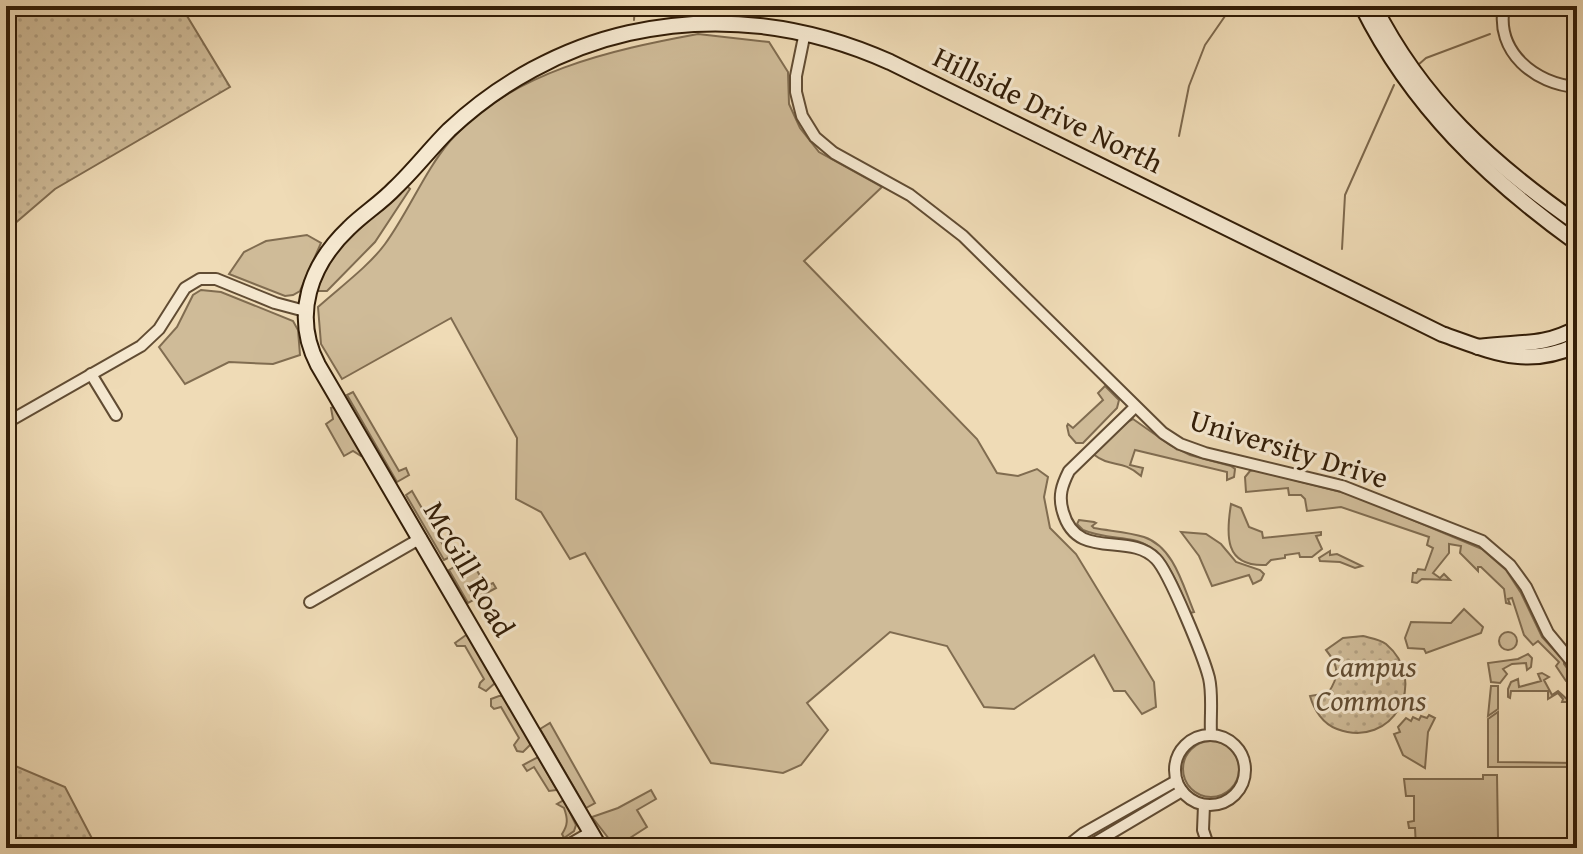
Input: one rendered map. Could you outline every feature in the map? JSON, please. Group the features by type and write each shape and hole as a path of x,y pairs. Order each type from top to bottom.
{"street":[{"path":"1362,6 1402,75 1451,135 1496,181 1577,243"},
{"path":"1374,6 1412,70 1468,137 1505,170 1577,223"},
{"path":"1504,6 1502,16 1508,45 1517,60 1552,83 1577,87"},
{"name":"Hillside Drive North","path":"305,311 314,274 330,247 396,188 456,124 513,81 578,48 630,32 685,24 753,25 800,31 850,46 945,89 1429,328 1502,355 1523,357 1553,354 1577,345"},
{"path":"753,25 850,46"},
{"name":"University Drive","path":"804,37 796,76 797,100 804,120 821,143 910,195 963,236 1163,433 1180,444 1205,453 1342,486 1482,541 1510,565 1526,587 1548,633 1573,658 1577,668"},
{"path":"6,423 148,340 159,329 185,288 200,279 217,280 275,303 305,311"},
{"name":"McGill Road","path":"305,311 308,337 318,365 600,848"},
{"name":"Hillside Drive North","path":"1478,347 1499,343 1540,343 1577,328"},
{"path":"91,374 116,415"},
{"path":"1135,407 1069,471 1063,482 1060,500 1064,517 1076,534 1090,543 1130,547 1154,557 1166,573 1209,679 1211,734"},
{"path":"310,602 421,538"},
{"path":"1211,734 1232,741 1240,749 1246,771 1244,782 1231,798 1223,803 1204,805 1196,802 1179,786 1174,769 1181,748 1200,735 1211,734"},
{"path":"1065,848 1084,833 1179,786"},
{"path":"1086,848 1179,786"},
{"path":"1204,805 1203,830 1209,848"},
{"path":"563,848 591,832"}],"green space":[{"path":"6,6 181,6 230,87 55,189 6,231"},
{"path":"698,34 769,42 788,72 789,104 800,128 819,152 882,187 804,261 977,439 997,473 1018,476 1037,469 1048,477 1044,497 1050,528 1076,554 1154,682 1156,707 1142,714 1125,691 1114,691 1094,655 1014,709 984,707 947,646 890,632 807,703 828,730 801,765 783,773 711,763 585,553 570,559 541,512 516,499 517,438 451,318 342,379 321,344 318,307 378,252 441,153 474,117 502,97 564,68 631,48"},
{"path":"407,186 410,189 375,242 327,291 317,291 326,266 342,245"},
{"path":"307,235 321,243 300,291 293,295 285,296 229,274 244,252 266,241"},
{"path":"201,290 221,292 293,321 298,330 300,355 273,364 229,362 185,384 159,347 177,327 193,295"},
{"path":"1105,386 1119,400 1117,408 1083,443 1076,443 1069,435 1068,424 1073,428 1103,400 1098,393"},
{"path":"353,392 399,471 406,468 409,475 397,482 347,395"},
{"path":"336,406 363,454 361,456 353,451 344,456 326,424 333,419 331,408"},
{"path":"1133,419 1190,455 1231,466 1235,469 1234,477 1227,480 1227,472 1135,450 1130,465 1143,468 1141,476 1128,467 1093,454"},
{"path":"1254,470 1353,495 1482,549 1506,570 1542,637 1564,661 1575,679 1570,683 1566,681 1556,666 1559,662 1538,641 1533,645 1524,635 1512,598 1508,599 1510,604 1506,603 1504,589 1481,567 1478,571 1460,553 1461,546 1449,544 1449,553 1433,573 1440,578 1444,574 1450,580 1422,579 1412,582 1413,573 1418,569 1425,570 1433,548 1427,545 1429,537 1341,507 1307,511 1305,499 1301,495 1289,495 1288,488 1246,492 1245,477"},
{"path":"412,491 450,557 444,560 406,495"},
{"path":"1231,504 1241,508 1249,527 1262,532 1263,538 1321,532 1316,536 1322,549 1312,557 1300,557 1299,553 1285,555 1285,558 1271,560 1266,565 1242,561 1235,555 1229,537"},
{"path":"1079,520 1096,523 1092,526 1094,528 1144,537 1163,549 1176,568 1194,612 1190,613 1170,569 1155,551 1133,540 1083,530 1077,524"},
{"path":"1181,532 1206,534 1221,544 1236,562 1260,570 1264,574 1261,580 1253,584 1249,575 1212,586 1199,556"},
{"path":"1330,551 1330,555 1337,554 1362,566 1355,568 1340,562 1320,561 1319,558"},
{"path":"476,554 478,558 472,562 486,586 493,583 496,588 468,603 449,570"},
{"path":"1464,609 1483,627 1481,633 1426,653 1424,649 1408,648 1405,638 1411,622 1451,623"},
{"path":"1508,632 1517,641 1508,650 1499,641"},
{"path":"466,635 495,683 486,691 479,687 484,679 465,646 455,643"},
{"name":"Campus Commons","path":"1363,636 1384,642 1399,659 1405,676 1405,693 1389,721 1374,730 1357,733 1327,724 1310,696 1328,693 1335,681 1336,666 1326,650 1343,638"},
{"path":"1528,654 1532,658 1531,667 1527,670 1526,663 1512,664 1503,669 1507,674 1500,683 1491,682 1488,663 1518,659"},
{"path":"1538,674 1549,677 1544,680 1552,695 1558,691 1570,702 1562,702 1558,693 1548,699 1548,691 1511,691 1508,697 1511,682 1518,679 1519,687 1541,681"},
{"path":"1491,686 1498,686 1498,709 1488,716"},
{"path":"503,696 531,744 523,752 517,751 514,745 519,738 501,707 494,709 491,706 491,699"},
{"path":"1498,712 1498,762 1574,763 1574,767 1488,767 1488,719"},
{"path":"1429,715 1435,718 1428,732 1425,768 1403,755 1394,734 1400,732 1398,727 1406,718 1419,720 1421,716 1427,718"},
{"path":"550,723 595,803 586,808 540,729"},
{"path":"1211,741 1231,749 1239,769 1231,789 1211,797 1191,789 1183,769 1191,749"},
{"path":"538,757 557,790 549,791 534,767 527,771 523,765"},
{"path":"6,762 65,787 97,848 6,848"},
{"path":"1483,775 1497,775 1498,838 1487,838 1486,848 1416,848 1415,828 1409,828 1408,822 1414,821 1414,796 1406,796 1404,779 1483,779"},
{"path":"651,790 656,799 637,810 647,827 622,843 613,844 592,817 618,808"},
{"path":"564,800 576,825 574,831 564,838 566,815 564,808 557,804"}],"waterway":[{"path":"634,20 635,6"},
{"path":"1179,136 1189,86 1205,45 1232,6"},
{"path":"1418,65 1426,58 1490,34"},
{"path":"1342,249 1345,195 1394,85"}]}
